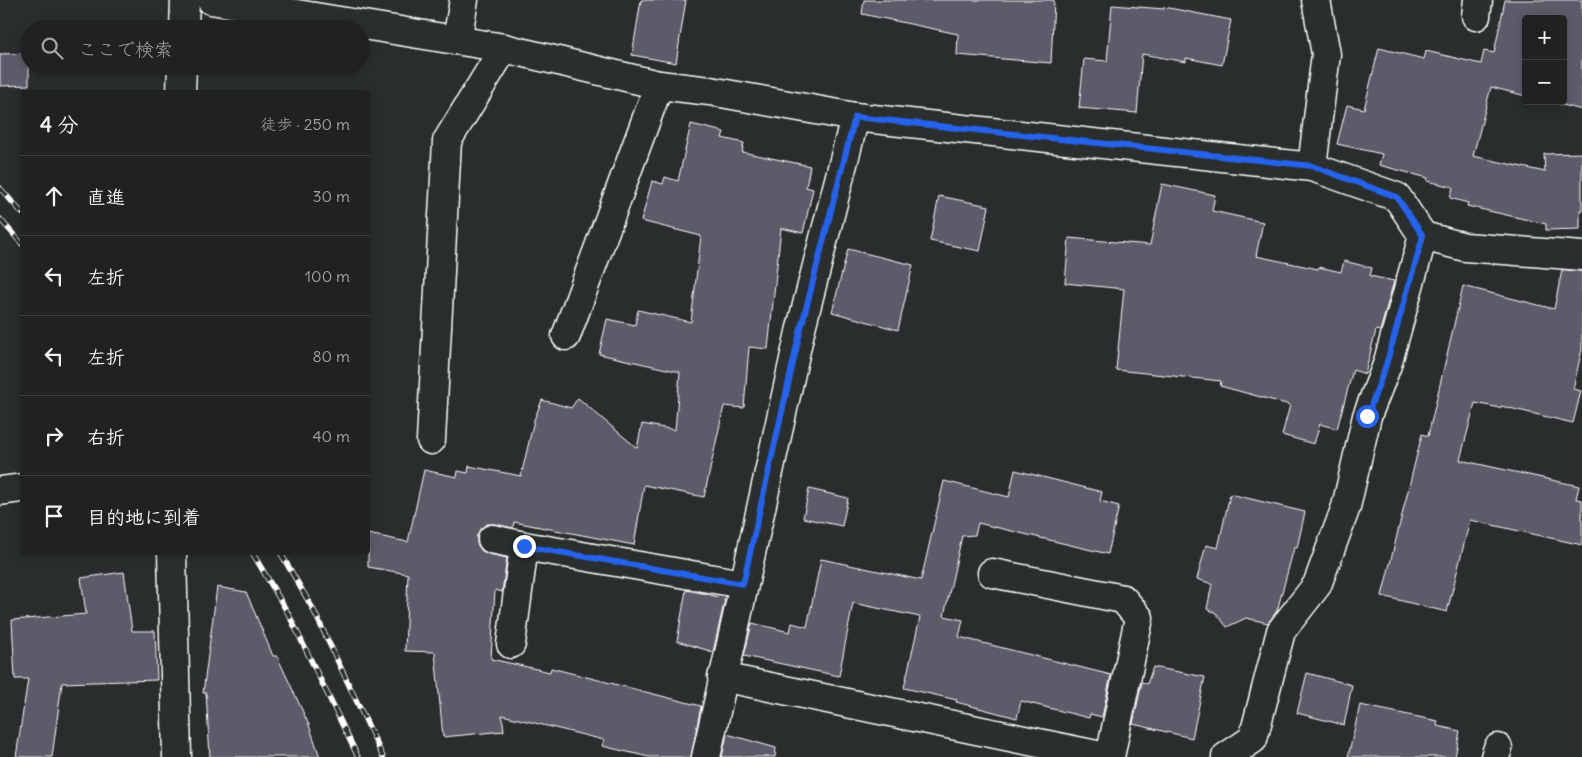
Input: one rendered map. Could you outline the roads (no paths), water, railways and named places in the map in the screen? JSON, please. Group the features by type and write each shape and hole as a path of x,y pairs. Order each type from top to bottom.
{"street":[{"path":"184,20 185,0"},
{"path":"211,0 334,20"},
{"path":"457,40 464,0"},
{"path":"1312,166 1326,54 1316,0"},
{"path":"370,26 504,48 659,85 710,91 855,117 1312,166 1397,197 1423,236 1465,246 1582,256"},
{"path":"431,440 447,141 504,48"},
{"path":"181,90 182,75"},
{"path":"566,336 659,85"},
{"path":"706,757 722,677 800,332 855,117"},
{"path":"1226,757 1253,739 1281,631 1317,585 1346,508 1367,416 1386,365 1423,236"},
{"path":"0,491 20,488"},
{"path":"492,539 743,584"},
{"path":"511,644 524,546"},
{"path":"172,555 176,757"},
{"path":"722,677 1108,757 1138,618 1123,599 992,573"}],"railway":[{"path":"0,188 20,211"},
{"path":"0,219 20,242"},
{"path":"254,555 289,615 358,757"},
{"path":"282,555 313,609 383,757"}]}
